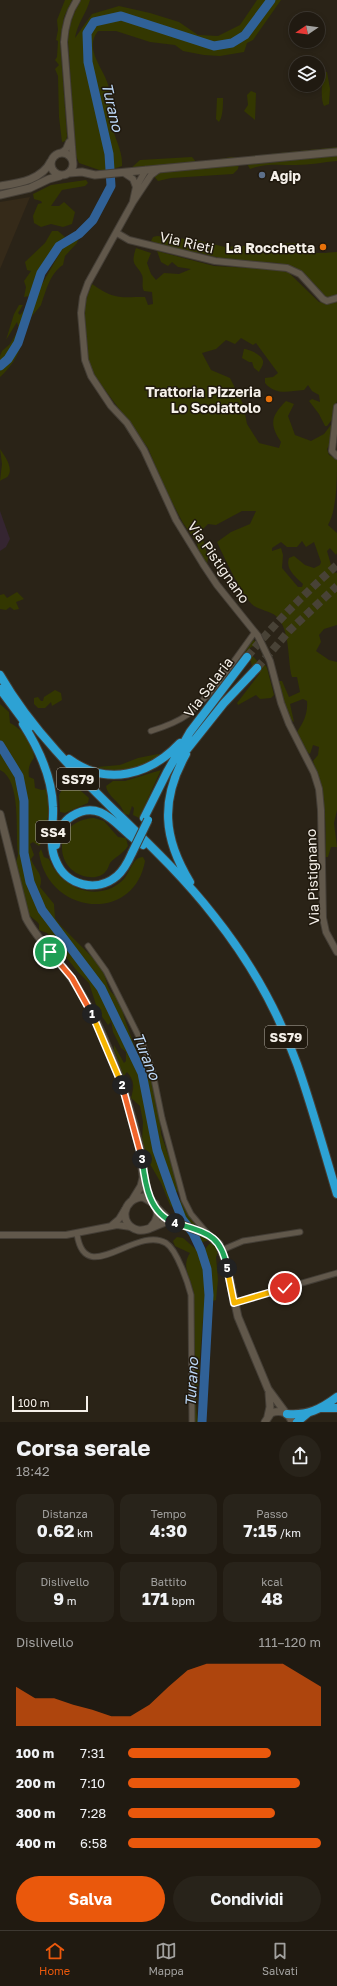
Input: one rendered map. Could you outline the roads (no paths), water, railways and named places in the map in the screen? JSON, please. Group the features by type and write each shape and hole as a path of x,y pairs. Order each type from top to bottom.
{"highway":[{"name":"Via Salaria","path":"193,735 247,657"},
{"name":"Via Salaria","path":"193,735 257,668"},
{"path":"0,675 10,693 47,741 75,764 98,772 118,775 141,771 156,764 193,735"},
{"name":"SS4","path":"0,689 36,744 48,777 53,808 52,850 56,863 61,871 77,883 86,885 100,885 113,879 121,872 130,852"},
{"name":"SS79","path":"14,710 46,747 144,846 186,883"},
{"path":"144,846 136,842 112,818 101,812 92,811 78,813 69,818 60,830 57,839 57,853 62,866 72,876 87,881 102,880 111,875 121,865 130,852 146,819 167,772 193,735"},
{"path":"193,735 174,780 168,802 168,816 171,845 179,865 199,898"},
{"name":"SS79","path":"47,741 186,883 214,916 255,975 279,1020 297,1064 337,1194"},
{"path":"286,1413 310,1412 322,1408 337,1397"},
{"path":"322,1408 337,1408"},
{"path":"297,1422 310,1412"},
{"path":"302,1422 310,1412"}],"main road":[{"path":"51,161 52,169 56,174 82,172 96,175 337,152"},
{"path":"0,186 37,176 48,168 55,155 61,153 68,154 87,174"},
{"path":"0,195 25,190 49,179 65,174 73,168 73,161"},
{"path":"0,814 26,918 40,940 72,978 98,1025 123,1089 139,1147 146,1189 152,1201 157,1208 174,1222 206,1234 216,1240 222,1250 234,1303 268,1389 270,1407 266,1419"},
{"path":"143,1174 142,1186 126,1208 126,1219 132,1227 142,1230 160,1223 174,1222"},
{"path":"133,1199 143,1197 152,1201"},
{"path":"151,1227 157,1218 157,1208"},
{"path":"268,1389 292,1422"},
{"path":"266,1419 275,1411 286,1413"}],"street":[{"path":"73,161 64,42 65,26 72,7 77,0"},
{"path":"61,153 69,144 70,136"},
{"path":"133,202 146,183 159,169"},
{"path":"146,170 146,183"},
{"path":"133,202 136,187 146,170"},
{"path":"124,172 133,179 136,187"},
{"name":"Via Pistignano","path":"133,202 88,283 83,297 81,313 87,366 100,392 127,423 144,450 176,520 203,564 217,585 256,632 270,661 281,703 289,724 314,773 319,789 323,835 323,918 326,932 337,952"},
{"name":"Via Rieti","path":"117,232 129,240 215,261 287,268 300,274 323,299 327,301 337,298"},
{"path":"337,407 332,451 337,456"},
{"path":"151,731 168,726 187,715 204,699 256,632"},
{"path":"88,946 106,971 143,1045 152,1069 162,1118 184,1200 191,1214 206,1234"},
{"path":"109,1226 119,1220 126,1208"},
{"path":"0,1235 53,1236 77,1234 109,1226 122,1225 132,1227"},
{"path":"222,1250 243,1241 300,1232"},
{"path":"77,1234 80,1247 83,1252 93,1258 104,1256 134,1243 150,1240 165,1242 173,1252 188,1286 190,1295 192,1422"},
{"path":"234,1303 337,1273"}],"waterway":[{"name":"Turano","path":"0,366 8,359 18,343 41,273 59,246 79,234 93,220 111,186 109,154 88,62 87,33 94,22 121,16 214,46 232,43 245,35 271,0"},
{"name":"Turano","path":"0,745 19,776 24,801 24,853 30,882 42,910 101,988 142,1073 157,1150 182,1219 193,1233 201,1250 207,1269 209,1295 202,1422"}],"tunnel":[{"path":"247,657 290,609 337,565"},
{"path":"257,668 289,631 337,586"}],"place":[{"name":"Agip","path":"262,175"},
{"name":"La Rocchetta","path":"323,247"},
{"name":"Trattoria Pizzeria Lo Scoiattolo","path":"269,399"}]}
